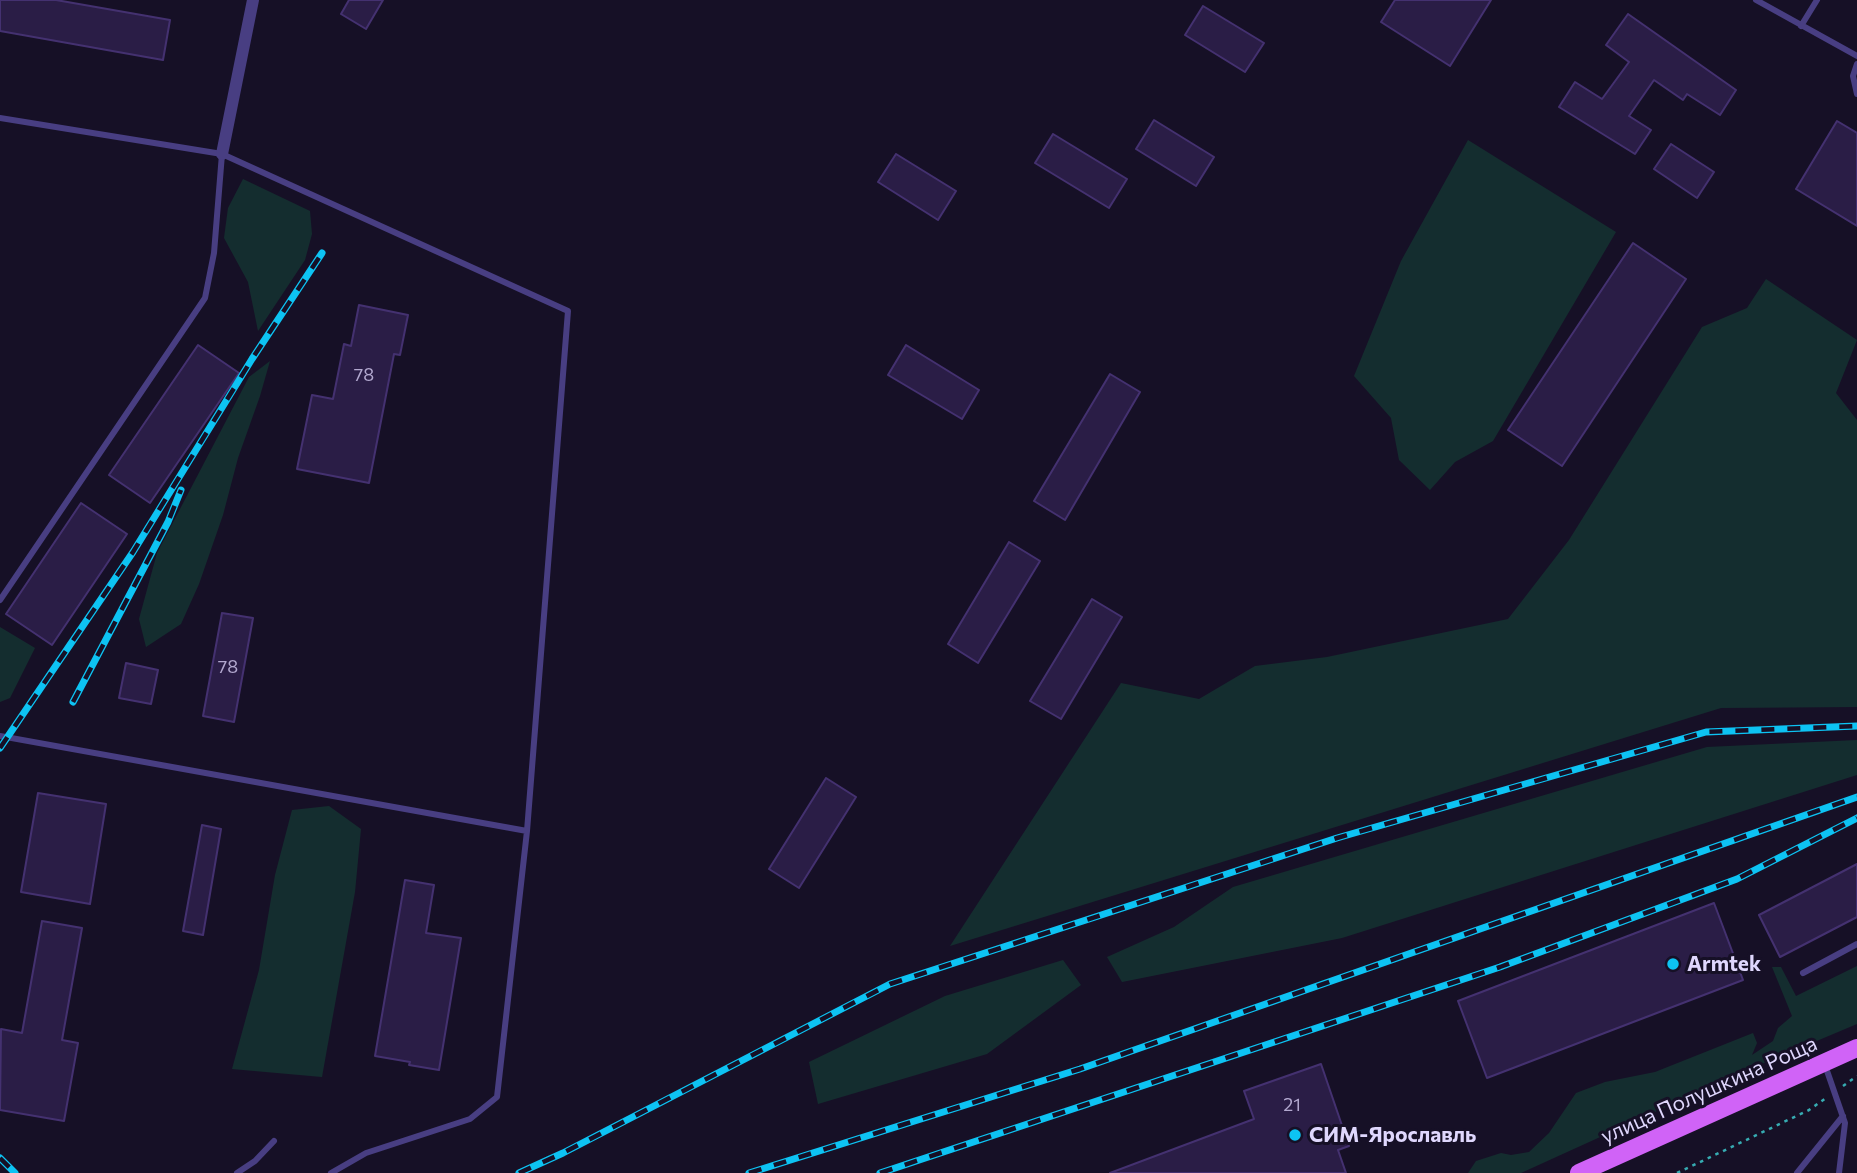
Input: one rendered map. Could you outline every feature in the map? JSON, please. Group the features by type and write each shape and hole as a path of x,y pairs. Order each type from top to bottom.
{"main road":[{"name":"улица Полушкина Роща","path":"1579,1173 1857,1048"}],"street":[{"path":"222,154 253,0"}],"lane":[{"path":"1756,0 1857,57"},
{"path":"1801,26 1817,0"},
{"path":"1857,64 1853,76 1857,94"},
{"path":"0,118 222,154 568,311 527,831 497,1097 470,1119 366,1153 331,1173"},
{"path":"0,600 205,298 214,253 222,154"},
{"path":"0,736 527,831"},
{"path":"1802,973 1857,944"},
{"path":"1824,1063 1845,1124 1839,1173"},
{"path":"1797,1173 1843,1116"},
{"path":"237,1173 255,1161 274,1141"}],"path":[{"path":"1676,1173 1809,1110 1857,1076"}],"green space":[{"path":"1468,140 1616,232 1493,441 1455,462 1430,490 1399,460 1391,418 1354,376 1401,261"},
{"path":"243,179 310,211 312,234 305,260 258,331 248,282 224,238 228,208"},
{"path":"1766,279 1857,340 1836,393 1857,420 1857,707 1721,708 950,946 1121,683 1199,699 1255,666 1327,657 1508,619 1569,540 1702,327 1747,308"},
{"path":"270,361 199,584 181,624 146,647 139,619 157,553 249,377"},
{"path":"0,627 35,648 10,698 0,702"},
{"path":"1857,740 1857,775 1342,938 1122,982 1107,957 1174,927 1233,887 1707,747"},
{"path":"329,806 361,829 355,892 322,1077 232,1069 259,970 275,875 292,810"},
{"path":"1063,960 1081,985 987,1054 818,1104 809,1062 945,996"},
{"path":"1857,966 1857,1024 1743,1072 1521,1173 1468,1173 1476,1161 1501,1153 1511,1155 1529,1152 1549,1133 1576,1093 1605,1082 1655,1072 1753,1033 1757,1043 1752,1055 1773,1041 1778,1028 1792,1016 1772,967 1781,967 1796,996"}],"building":[{"path":"0,0 56,0 170,20 163,60 0,31"},
{"path":"349,0 383,0 366,29 341,14"},
{"path":"1395,0 1491,0 1450,66 1381,22"},
{"path":"1203,6 1264,43 1245,72 1185,35"},
{"path":"1628,14 1736,90 1720,115 1687,94 1683,100 1654,80 1629,116 1651,130 1635,154 1559,107 1575,82 1602,99 1629,62 1606,45"},
{"path":"1154,120 1214,157 1196,186 1136,149"},
{"path":"1837,121 1857,133 1857,226 1796,189"},
{"path":"1053,134 1127,179 1109,208 1035,163"},
{"path":"1671,144 1714,172 1697,198 1654,169"},
{"path":"896,154 956,191 938,220 878,182"},
{"path":"1633,243 1686,279 1562,466 1508,430"},
{"path":"359,305 408,315 400,355 394,354 369,483 297,469 312,395 333,399 344,344 351,346"},
{"path":"198,345 239,373 150,503 109,475"},
{"path":"906,345 979,390 962,419 888,375"},
{"path":"1110,374 1140,392 1065,520 1034,501"},
{"path":"81,503 127,534 52,645 6,614"},
{"path":"1009,542 1040,561 978,663 948,644"},
{"path":"1092,599 1122,617 1061,719 1030,701"},
{"path":"222,613 253,618 234,722 203,716"},
{"path":"126,663 158,670 151,704 119,698"},
{"path":"826,778 856,797 799,888 769,869"},
{"path":"38,793 106,804 90,904 21,892"},
{"path":"202,825 221,829 203,935 183,931"},
{"path":"1857,864 1857,917 1780,957 1759,915"},
{"path":"405,880 434,885 426,933 461,938 439,1070 375,1056"},
{"path":"1714,903 1743,980 1487,1078 1458,1001"},
{"path":"42,921 82,928 62,1040 78,1043 64,1121 0,1110 1,1029 22,1033"},
{"path":"1321,1064 1349,1146 1338,1150 1346,1173 1110,1173 1254,1119 1244,1091"}],"railway":[{"path":"0,748 133,552 252,359 322,253"},
{"path":"73,702 168,522 181,490"},
{"path":"519,1173 563,1153 890,984 1337,838 1706,732 1857,726"},
{"path":"749,1173 1080,1069 1857,797"},
{"path":"880,1173 1500,967 1737,879 1857,818"},
{"path":"0,1158 15,1173"}],"place":[{"name":"Armtek","path":"1673,964"},
{"name":"СИМ-Ярославль","path":"1295,1135"}]}
